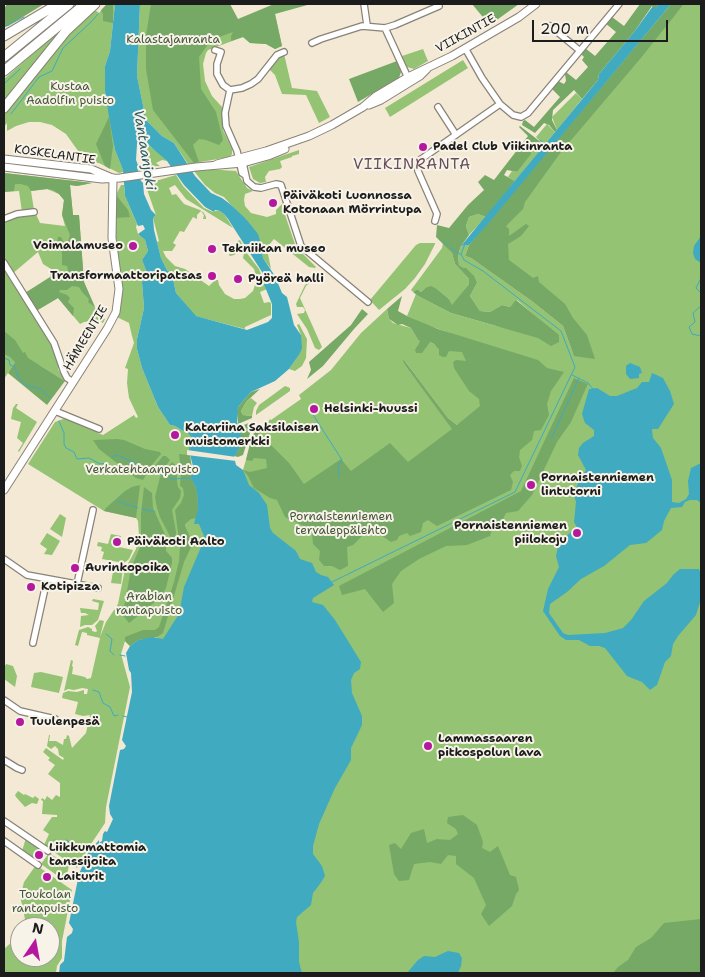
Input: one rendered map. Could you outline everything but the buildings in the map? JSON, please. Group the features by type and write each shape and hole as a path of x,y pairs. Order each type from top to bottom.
{"highway":[{"path":"4,56 69,4"},
{"path":"4,71 85,4"},
{"path":"4,108 60,38 95,4"},
{"path":"4,36 55,6"},
{"path":"4,50 26,29 55,6"}],"main road":[{"name":"VIIKINTIE","path":"113,178 240,162 302,138 332,125 363,107 379,101 409,79 519,17 536,4"},
{"name":"KOSKELANTIE","path":"4,159 91,169 113,178"},
{"name":"KOSKELANTIE","path":"4,167 102,179 113,178"},
{"name":"HÄMEENTIE","path":"4,490 107,329 117,307 119,289 112,238 113,178"}],"street":[{"path":"364,4 367,26"},
{"path":"465,48 500,104 513,116 523,116 528,113 619,4"},
{"path":"312,43 321,38 367,26 385,28 440,6"},
{"path":"550,26 580,50"},
{"path":"385,28 409,79"},
{"path":"216,50 222,52 217,64 219,78 222,84 230,90 251,84 258,79 278,55 284,52"},
{"path":"230,90 224,113 225,121 228,132 236,147 242,173 254,187 281,185 301,246 368,302"},
{"path":"435,221 437,214 416,164 418,160 500,104"},
{"path":"438,107 456,135"},
{"path":"4,219 17,214 34,212"},
{"path":"4,263 54,343 61,367 67,378 73,382"},
{"path":"55,410 99,429"},
{"path":"77,584 93,510"},
{"path":"4,559 28,574 98,588"},
{"path":"33,643 47,579"},
{"path":"4,700 20,711 55,719"},
{"path":"4,760 22,770"},
{"path":"4,821 48,851"},
{"path":"4,841 38,865"}],"green space":[{"path":"7,4 44,4 4,27 4,9"},
{"name":"Kustaa Aadolfin puisto","path":"107,4 115,4 110,51 105,66 115,150 123,170 123,172 119,173 99,163 86,162 66,134 52,125 29,122 7,131 7,123 4,127 4,114 46,60 83,20 95,10 99,13"},
{"path":"107,4 113,4 113,23 103,21 101,10"},
{"name":"Kalastajanranta","path":"140,4 218,4 222,29 275,14 282,46 275,49 266,44 250,43 243,37 208,50 206,53 203,64 205,81 212,96 222,107 223,130 232,149 230,157 188,164 174,143 162,136 146,120 137,76"},
{"name":"Kalastajanranta","path":"151,4 230,4 238,19 274,4 311,4 275,14 282,46 275,49 266,44 250,43 243,37 231,41 233,32 211,40 199,57 201,89 216,112 223,140 219,145 199,139 193,145 199,162 194,163 153,110 146,69 146,35"},
{"path":"472,4 519,4 487,27 482,16"},
{"path":"640,4 658,4 656,10 652,6 582,99 574,90 553,110 552,120 557,130 555,132 549,125 544,123 535,133 522,125 525,120 534,127 560,97 552,89 558,81 564,84 566,72 576,80 588,67 582,60 584,57 581,54 585,48 595,56 616,32 605,23 610,17 624,26"},
{"path":"671,4 684,4 561,152 525,202 523,209 506,226 509,229 509,236 526,224 529,226 521,236 508,244 509,260 533,278 538,276 539,282 565,304 573,318 587,335 595,359 574,356 563,326 533,302 471,258 465,256 469,245"},
{"path":"684,4 701,4 701,973 296,973 295,971 291,571 237,472 243,470 250,446 304,484 257,431 259,429 257,427 259,424 266,426 270,419 301,399 299,395 331,370 361,333 387,309 389,319 393,323 411,328 418,340 421,341 417,346 430,342 439,350 455,350 450,333 407,316 416,294 451,313 496,326 556,334 517,300 510,307 502,305 490,312 480,311 470,296 477,283 459,265 458,255 461,246 469,245 465,256 471,258 533,302 563,326 574,356 563,316 474,254","holes":["404,360 448,418 457,425 453,429 407,368"]},
{"path":"67,26 41,54 4,102 4,79"},
{"path":"423,49 428,61 414,69 407,67 402,56"},
{"path":"284,54 292,88 317,91 330,117 319,123 306,95 282,94 275,75 270,70 275,60"},
{"path":"463,60 468,68 390,117 385,108"},
{"path":"397,61 401,72 399,78 358,102 349,79"},
{"path":"576,93 582,99 557,130 552,117"},
{"path":"109,117 113,146 110,169 105,166 96,144"},
{"path":"547,124 555,132 515,181 508,177 512,171 517,172 533,148 542,143 536,137"},
{"path":"520,126 542,143 540,147 531,150 531,154 517,172 507,170 504,175 515,181 486,217 478,214 469,217 466,226 469,235 461,246 458,255 459,265 466,268 474,276 477,283 470,296 480,311 490,312 502,305 510,307 516,300 559,335 559,342 551,346 538,338 451,313 413,292 417,289 421,292 431,286 449,299 452,305 469,284 469,279 455,264 452,253 436,237 437,225 449,228 468,205 484,190 478,182 485,175 494,180 528,136"},
{"path":"148,145 167,161 162,160 156,163 160,166 143,167 148,163 144,154 147,152 146,147"},
{"path":"299,150 299,154 280,161 282,167 280,169 269,171 265,177 266,182 260,183 253,179 249,167"},
{"path":"206,169 236,171 247,188 253,191 245,194 244,200 245,206 251,213 267,217 276,214 276,210 285,201 287,211 284,212 296,247 316,267 309,267 274,239 269,245 271,247 268,254 271,269 263,258 261,244 246,219 224,197 205,185 194,171"},
{"path":"4,173 92,183 77,186 70,185 73,215 79,215 84,282 99,317 105,319 103,323 91,321 80,324 58,298 36,311 25,293 50,278 51,269 43,264 38,252 12,274 4,260 4,215 22,212 19,191 4,192","holes":["47,189 59,194 64,200 62,215 65,226 40,223 34,210 31,191"]},
{"path":"4,173 92,183 77,186 70,185 73,215 79,215 84,282 95,307 88,302 89,299 79,287 72,286 67,290 60,290 59,292 70,298 68,302 74,308 73,316 58,298 36,311 25,293 50,277 68,270 67,266 62,265 62,253 57,242 58,237 61,237 66,249 70,235 62,215 64,200 53,190 31,191 28,186 21,184 15,184 14,191 4,192"},
{"path":"176,175 183,186 204,208 213,212 218,210 224,214 233,228 186,199 175,185 169,188 172,195 176,194 184,204 200,210 204,213 206,219 203,219 204,215 201,211 197,215 197,219 193,217 184,232 180,231 173,243 176,245 172,251 163,251 166,257 175,266 185,269 209,286 215,280 218,280 225,294 234,299 245,298 253,291 257,279 254,269 243,258 244,253 241,249 234,255 229,255 236,242 240,240 246,252 259,269 267,289 260,292 264,303 271,303 271,315 245,327 245,329 195,316 176,293 172,274 167,270 161,258 153,218 156,215 144,181 159,180"},
{"path":"121,185 124,185 125,196 137,224 138,234 145,240 148,251 142,260 147,273 142,282 144,308 137,339 137,349 142,368 158,407 170,425 187,432 194,439 189,455 207,537 210,560 165,642 156,637 138,640 130,646 125,641 121,654 130,687 106,807 105,823 77,868 44,845 49,834 43,830 52,817 57,817 57,815 42,814 43,801 41,800 42,798 45,800 47,796 52,800 56,795 60,797 60,783 48,774 55,765 48,760 50,758 43,752 46,748 63,760 64,758 59,755 58,749 55,746 51,749 47,746 49,735 49,741 56,741 63,745 64,739 66,739 67,735 69,736 72,748 86,733 90,715 75,714 78,702 62,698 63,693 68,691 77,692 84,690 84,694 87,694 88,689 82,688 64,691 71,660 73,661 72,674 87,679 91,678 100,638 82,632 78,646 75,645 79,630 88,627 96,632 95,626 100,620 104,621 100,637 106,622 118,604 125,569 136,549 139,535 138,521 136,518 104,511 28,464 55,422 66,418 103,435 134,415 136,418 138,417 129,398 128,369 125,368 134,343 129,323 117,317 122,288 114,231 116,231 116,195"},
{"path":"116,195 128,210 130,217 115,218"},
{"path":"478,214 486,217 469,235 466,226 469,217"},
{"path":"420,243 435,243 425,264 405,289 379,310 370,300 416,245"},
{"path":"443,243 452,253 455,264 469,279 469,284 452,306 449,299 437,289 425,288 421,292 417,289 413,292 411,290 442,248"},
{"path":"4,268 49,341 52,342 60,367 58,369 65,381 39,365 15,362 4,379"},
{"path":"315,278 306,286 300,298 322,347 319,350 315,348 307,329 297,314 304,313 305,310 303,307 297,307 296,304 305,285"},
{"name":"Pornaistenniemen tervaleppälehto","path":"402,296 398,311 407,316 438,329 538,360 547,368 564,372 551,391 547,404 549,415 541,430 534,431 532,440 520,450 519,457 522,466 520,471 514,471 510,475 513,482 511,490 437,526 428,520 423,523 421,532 410,536 407,533 391,542 381,535 371,534 362,536 353,545 347,547 348,566 340,570 332,566 324,566 319,560 320,551 313,544 312,532 308,528 285,517 277,500 254,488 243,470 250,472 267,468 266,459 254,458 252,461 246,460 252,435 257,431 289,463 304,484 341,459 351,471 390,443 408,462 452,429 407,368 404,360 448,418 457,425 480,406 479,399 469,391 454,368 453,362 456,360 466,361 462,352 449,351 446,357 443,357 439,355 439,350 434,344 430,342 422,353 416,353 415,350 420,341 411,328 402,324 398,325 389,319 387,309"},
{"path":"362,309 368,314 323,366 307,379 311,370 309,362 351,325"},
{"path":"299,324 307,339 306,358 302,366 295,371 289,369 299,355 301,335 297,325"},
{"path":"4,331 15,340 28,358 65,381 47,405 8,373 15,362 4,354"},
{"path":"574,378 588,384 571,422 557,442 532,495 518,511 506,513 500,525 492,529 490,536 467,545 446,546 419,559 401,571 392,584 394,603 383,612 365,589 342,595 339,586 521,491"},
{"path":"285,386 290,388 290,391 256,415 259,405"},
{"path":"260,389 246,402 241,411 243,415 252,416 252,418 238,424 238,407 251,392"},
{"path":"251,398 257,403 252,416 243,415 241,411 246,402"},
{"path":"18,404 16,408 37,422 19,452 23,443 17,438 21,422 11,419 13,408"},
{"path":"249,423 248,429 251,430 243,455 234,456 239,449 241,426"},
{"name":"Verkatehtaanpuisto","path":"117,439 160,452 161,454 143,480 136,478 99,449 93,440"},
{"path":"179,454 190,455 193,474 190,478 197,492 197,518 191,519 185,524 193,543 184,562 163,633 157,637 138,640 130,646 125,641 125,637 143,630 155,630 159,627 174,582 180,547 175,510 181,503 184,495 183,488 180,486"},
{"path":"163,456 170,460 162,471 158,475 149,473"},
{"path":"172,462 177,466 177,481 181,491 180,498 172,510 176,532 174,544 160,517 155,497 160,477"},
{"path":"140,485 136,518 104,511 125,491"},
{"name":"Arabian rantapuisto","path":"144,487 152,493 153,508 166,537 166,551 172,558 172,563 166,588 161,597 129,623 121,613 125,603 131,568 141,545 141,514"},
{"path":"60,514 66,518 62,537 50,529"},
{"path":"47,533 60,541 52,555 44,554 47,549 40,544"},
{"path":"111,534 121,536 119,547 133,550 129,559 124,563 102,559 104,552 101,551 102,547 97,546 98,542 108,544"},
{"path":"114,566 123,568 121,584 111,583"},
{"path":"93,599 104,601 98,620 92,625 80,627 81,616 89,615 81,613 80,608 98,610 99,603 92,601"},
{"path":"6,664 13,666 17,676 15,687 4,679"},
{"path":"41,672 63,677 59,693 31,687 34,673"},
{"path":"18,791 33,798 35,796 39,799 37,804 32,803 25,807 15,795"},
{"path":"463,815 477,825 483,842 482,848 490,852 498,846 510,875 516,877 519,890 512,906 489,926 481,914 486,905 474,878 456,864 456,856 448,855 441,864 430,862 414,864 409,880 399,881 394,874 389,845 395,843 401,849 411,833 424,829 427,843 437,839 450,840 458,834 456,829 447,823 448,817"},
{"path":"26,838 41,849 33,858 22,851"},
{"path":"49,853 69,866 65,881 41,864"},
{"name":"Toukolan rantapuisto","path":"36,865 72,890 60,961 60,917 25,917 21,900 24,882"},
{"path":"701,919 701,973 613,973 628,960 636,947 651,938 664,923"},
{"name":"Toukolan rantapuisto","path":"10,944 10,967 57,967 56,973 4,973 4,949"}],"water":[{"path":"115,4 140,4 137,76 146,120 162,136 174,143 195,176 211,193 230,204 258,234 263,258 275,276 282,293 287,297 294,325 301,335 302,348 289,369 275,381 251,392 238,407 237,422 241,432 241,441 234,457 236,465 243,470 249,485 259,493 267,505 270,528 273,533 296,551 300,559 312,563 316,572 328,577 334,585 313,598 312,602 323,605 335,620 361,662 360,669 354,673 351,680 352,693 362,716 362,725 351,748 351,760 335,788 319,824 313,846 313,854 322,866 325,876 313,893 311,905 297,917 296,922 299,962 302,973 59,973 60,965 64,961 67,937 72,933 73,929 69,923 79,874 88,853 99,840 99,843 102,841 103,834 105,831 107,832 113,819 109,806 120,750 126,746 122,740 132,692 131,673 126,653 130,646 138,640 153,637 163,639 179,614 184,587 204,540 199,524 194,524 198,509 197,492 190,478 193,474 193,466 189,451 190,442 194,440 187,432 170,425 158,407 142,368 137,349 137,339 144,308 142,282 147,273 142,260 148,251 145,240 138,234 145,229 143,225 138,226 125,196 123,170 115,150 109,117 105,90 105,66 110,51","holes":["142,139 167,161 184,185 205,207 214,212 218,210 224,214 262,272 263,282 272,304 272,318 268,322 247,330 196,316 176,293 172,274 167,270 161,258 154,230 153,218 156,215 151,210 144,194 143,183 136,160 137,144"]},
{"path":"658,4 671,4 487,225 469,245 461,246 598,80 599,74 653,6 656,9"},
{"path":"701,236 701,263 695,259 693,253 694,246"},
{"path":"630,363 640,367 642,373 639,374 639,378 630,379 626,374 626,366"},
{"path":"652,373 663,378 674,404 658,429 652,429 653,438 661,448 672,480 672,502 679,503 686,499 689,494 688,481 691,468 701,463 701,503 697,500 690,500 685,502 682,507 671,508 664,521 662,530 646,543 630,545 604,566 581,579 550,604 549,613 563,633 568,635 605,633 623,628 644,601 667,583 680,569 699,569 701,574 701,599 696,615 673,644 671,656 665,662 657,685 650,690 642,682 627,676 605,648 590,646 579,640 566,640 560,636 543,611 548,589 559,567 556,556 558,547 562,540 571,532 577,532 578,529 574,522 576,502 574,495 579,480 586,470 578,455 579,448 594,436 594,430 585,423 582,414 589,389 597,388 610,396 617,396 637,388 642,382 649,382"},
{"path":"448,951 459,953 462,958 458,973 407,973 424,956 435,957"}],"pier":[{"path":"187,450 236,457 236,461 187,455"}],"waterway":[{"path":"11,114 39,77 52,71 63,48 98,14"},
{"path":"4,27 24,17"},
{"path":"4,84 20,69"},
{"path":"540,140 545,144"},
{"path":"444,242 449,246"},
{"path":"332,582 515,492 575,367 561,331 483,271 464,260 461,254 465,244"},
{"path":"451,248 461,254"},
{"path":"701,278 696,288 701,293"},
{"path":"701,306 693,313 695,322 689,327 692,334 701,336"},
{"path":"4,358 9,360 10,365 15,367 18,377 26,385 41,389 50,398"},
{"path":"572,375 588,383 593,389"},
{"path":"551,439 579,378"},
{"path":"310,410 342,460 338,466 339,477"},
{"path":"59,421 64,433 64,444 66,448 74,452 77,459 89,458 100,464 107,463"},
{"path":"112,457 117,455 135,463 138,468 146,472 168,474 171,479 190,478"},
{"path":"117,501 138,508"},
{"path":"142,509 155,512"},
{"path":"106,634 112,639 110,651 114,655"},
{"path":"120,655 125,656"},
{"path":"93,690 99,692 103,703 110,707 114,716 118,715"},
{"path":"123,716 127,717"},
{"path":"55,840 58,842 67,840 71,844 80,844"}],"place":[{"name":"Padel Club Viikinranta","path":"423,147"},
{"name":"Päiväkoti Luonnossa Kotonaan Mörrintupa","path":"273,203"},
{"name":"Voimalamuseo","path":"133,246"},
{"name":"Tekniikan museo","path":"212,249"},
{"name":"Transformaattoripatsas","path":"212,276"},
{"name":"Pyöreä halli","path":"238,279"},
{"name":"Helsinki-huussi","path":"314,409"},
{"name":"Katariina Saksilaisen muistomerkki","path":"175,435"},
{"name":"Pornaistenniemen lintutorni","path":"531,485"},
{"name":"Pornaistenniemen piilokoju","path":"577,533"},
{"name":"Päiväkoti Aalto","path":"117,542"},
{"name":"Aurinkopoika","path":"75,568"},
{"name":"Kotipizza","path":"31,587"},
{"name":"Tuulenpesä","path":"20,722"},
{"name":"Lammassaaren pitkospolun lava","path":"428,746"},
{"name":"Liikkumattomia tanssijoita","path":"39,855"},
{"name":"Laiturit","path":"47,877"}],"district":[{"name":"VIIKINRANTA","path":"412,165"}],"water label":[{"name":"Vantaanjoki","path":"144,150"}]}
